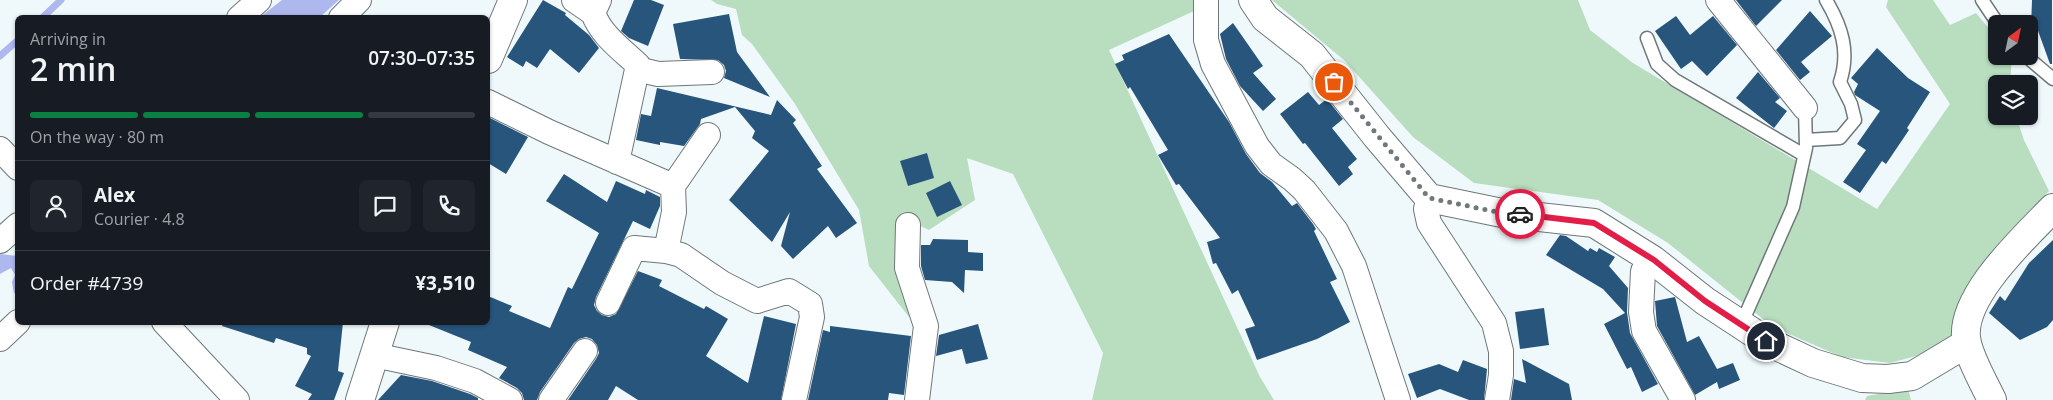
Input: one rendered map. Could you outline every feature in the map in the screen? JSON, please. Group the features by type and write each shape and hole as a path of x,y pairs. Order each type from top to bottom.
{"street":[{"path":"243,15 258,0"},
{"path":"344,15 359,0"},
{"path":"490,54 513,0"},
{"path":"1206,0 1206,40 1213,64 1257,146 1271,164 1304,190 1336,230 1354,266 1398,400"},
{"path":"1254,0 1264,18 1312,55 1377,137 1429,198 1502,213 1549,216 1594,223 1654,260 1705,301 1766,341 1813,363 1862,378 1888,379 1912,376 1967,343"},
{"path":"1718,0 1805,108"},
{"path":"588,4 596,23 607,37 638,65 618,162"},
{"path":"637,69 658,74 712,72"},
{"path":"490,103 549,132 673,186"},
{"path":"666,251 674,212 673,186 708,135"},
{"path":"0,149 15,165"},
{"path":"1429,198 1426,209 1428,223 1494,323 1501,350 1501,375 1497,400"},
{"path":"1992,400 1967,343 1966,324 1974,301 2007,256 2053,208"},
{"path":"908,225 907,268 926,326 917,400"},
{"path":"0,241 15,228"},
{"path":"608,303 634,248 666,251 680,255 722,283 757,301 789,291 810,304 812,317 794,400"},
{"path":"1654,260 1643,271 1641,312 1644,331 1683,400"},
{"path":"0,339 15,325"},
{"path":"167,325 237,400"},
{"path":"360,400 384,325"},
{"path":"550,400 585,351"},
{"path":"374,355 436,368 475,381 510,400"}],"lane":[{"path":"1806,140 1840,138 1855,120 1851,104 1840,82 1846,54 1842,36 1826,0"},
{"path":"1982,0 1992,15"},
{"path":"1647,38 1657,64 1674,80 1804,155"},
{"path":"2037,65 2053,79"},
{"path":"1741,325 1794,207 1806,140 1805,108"}],"green space":[{"path":"711,0 1196,0 1194,11 1109,50 1260,377 1274,400 1092,400 1103,353 1013,174 967,158 975,200 929,230 903,218 920,331 869,266 859,210 795,104 752,44 742,35 736,9 717,4"},
{"path":"1272,0 1578,0 1590,30 1633,63 1877,209 1950,104 1886,7 1888,0 1933,0 1950,25 1976,13 1988,27 1988,65 2011,65 2011,75 1988,75 1988,125 2019,125 2024,140 2049,191 1964,295 1955,335 1916,356 1890,363 1842,357 1773,327 1668,243 1598,200 1474,183 1413,137 1345,61"},
{"path":"1908,389 1911,400 1865,400 1867,396"}],"water":[{"path":"282,0 339,0 322,15 263,15"},
{"path":"0,254 15,256 15,275 11,268 0,274"},
{"path":"15,275 15,293 14,293 12,282"}],"building":[{"path":"543,0 566,13 565,15 589,35 599,48 579,73 550,49 537,68 526,61 523,67 507,57"},
{"path":"634,0 651,0 664,5 648,46 629,38 621,31"},
{"path":"1736,0 1782,0 1756,26"},
{"path":"2032,0 2052,0 2052,64 2050,64 2038,31 2038,15 2031,15"},
{"path":"1810,11 1832,36 1801,62 1810,72 1800,80 1776,50"},
{"path":"729,14 737,52 770,97 724,78 726,71 724,65 718,60 680,59 673,24"},
{"path":"1676,16 1690,35 1713,16 1737,45 1707,76 1692,61 1681,69 1655,31"},
{"path":"1233,23 1263,66 1253,73 1276,99 1263,111 1240,86 1226,59 1220,34"},
{"path":"1169,34 1229,122 1246,154 1260,173 1272,182 1292,206 1297,203 1313,224 1316,229 1314,231 1337,279 1330,282 1350,322 1317,339 1257,360 1245,329 1255,326 1238,290 1232,294 1216,263 1213,264 1207,242 1220,238 1179,184 1176,185 1158,155 1168,150 1130,87 1128,89 1115,64 1124,60 1122,55"},
{"path":"1877,48 1908,78 1930,92 1907,128 1909,130 1886,164 1882,161 1860,193 1843,182 1866,150 1857,144 1880,111 1855,95 1854,92 1858,84 1851,78"},
{"path":"1758,72 1780,98 1775,102 1787,111 1774,128 1736,98"},
{"path":"657,88 771,115 777,100 796,120 793,123 822,166 817,169 857,223 836,238 828,226 793,259 781,246 790,212 772,242 729,200 769,151 752,138 755,131 735,107 701,119 700,124 684,146 660,142 660,145 636,140 641,114 651,116"},
{"path":"1308,92 1319,105 1327,99 1343,119 1332,128 1357,159 1348,167 1353,174 1339,186 1280,114"},
{"path":"490,118 528,137 506,174 490,164"},
{"path":"927,153 934,178 908,186 900,161"},
{"path":"564,174 607,202 616,181 645,194 646,190 660,197 660,206 650,229 633,221 596,297 594,305 597,311 609,317 616,314 638,271 662,280 659,286 704,309 706,306 728,319 706,356 748,383 764,316 796,324 781,400 638,400 616,386 608,400 568,400 599,353 597,345 592,339 586,337 574,343 540,392 537,400 524,400 522,393 517,388 499,378 507,367 468,350 471,342 429,325 490,325 490,297 512,306 509,311 550,328 568,287 572,289 599,233 546,201"},
{"path":"950,181 962,205 937,217 926,193"},
{"path":"1560,235 1566,236 1588,251 1590,248 1597,252 1599,248 1615,257 1609,266 1628,288 1627,312 1630,333 1658,384 1642,392 1631,367 1627,369 1604,324 1625,313 1603,289 1546,255"},
{"path":"933,239 968,240 968,252 983,253 983,271 965,270 964,293 952,282 925,280 921,266 921,245 930,245"},
{"path":"2053,240 2053,320 2047,327 2020,340 1989,313 2000,296 2005,301 2029,263"},
{"path":"1675,297 1687,342 1699,336 1717,369 1733,363 1740,380 1719,389 1717,382 1695,395 1657,326 1655,301"},
{"path":"1544,308 1549,345 1520,349 1515,312"},
{"path":"978,324 988,359 966,364 962,349 936,356 939,335"},
{"path":"343,325 338,371 344,373 334,400 308,400 312,394 295,386 311,356 307,354 307,348 276,338 274,343 222,326"},
{"path":"830,326 911,336 904,395 889,393 888,400 808,400 823,330 830,332"},
{"path":"1522,359 1569,384 1572,400 1511,400 1514,379 1526,383"},
{"path":"1463,360 1487,369 1484,400 1469,400 1440,389 1417,398 1408,374 1439,364 1458,372"},
{"path":"401,375 432,381 470,394 478,398 478,400 378,400"}],"waterway":[{"path":"45,15 61,0"},
{"path":"0,56 15,43"}],"way so far":[{"path":"1334,82 1377,137 1429,198 1502,213 1520,214"}],"route":[{"path":"1520,214 1549,216 1594,223 1654,260 1705,301 1766,341"}]}
